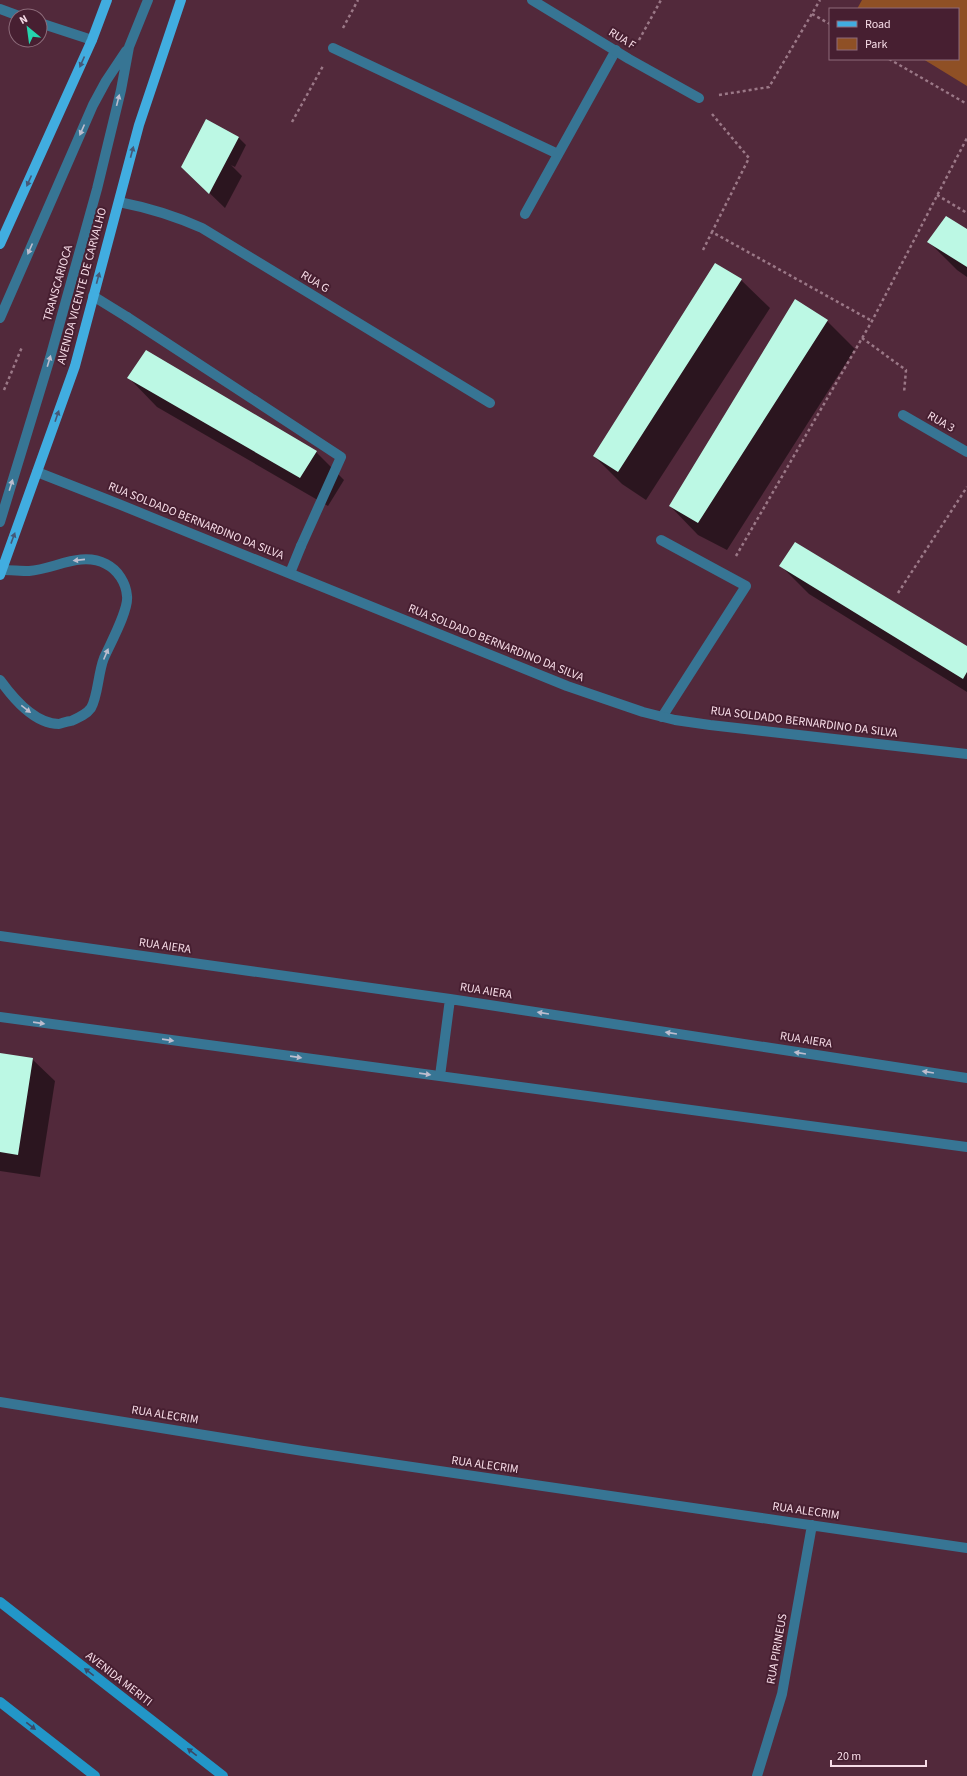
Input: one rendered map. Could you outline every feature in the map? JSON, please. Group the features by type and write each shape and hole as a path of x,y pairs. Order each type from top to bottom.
{"main road":[{"path":"0,242 92,40 107,0"},
{"name":"AVENIDA VICENTE DE CARVALHO","path":"1,572 75,366 139,125 181,0"},
{"name":"AVENIDA MERITI","path":"0,1602 223,1776"},
{"path":"0,1702 95,1776"}],"street":[{"name":"TRANSCARIOCA","path":"0,522 50,358 98,189 121,90 129,47 148,0"},
{"name":"RUA F","path":"532,0 629,59 699,98"},
{"path":"48,26 92,40"},
{"name":"TRANSCARIOCA","path":"0,318 93,105 106,81 129,47"},
{"path":"333,48 558,154"},
{"path":"526,214 616,50"},
{"name":"RUA G","path":"119,202 155,209 202,228 490,403"},
{"path":"93,296 341,457 290,573"},
{"name":"RUA 3","path":"903,415 967,452"},
{"name":"RUA SOLDADO BERNARDINO DA SILVA","path":"37,472 567,686 644,712 662,717 710,724 967,754"},
{"path":"661,540 746,586 662,717"},
{"path":"0,680 9,693 24,708 43,721 59,724 84,715 93,704 101,666 125,609 128,598 126,588 117,572 108,565 98,561 85,559 64,562 30,571 1,572"},
{"name":"RUA AIERA","path":"0,936 450,999 967,1078"},
{"path":"440,1076 450,999"},
{"path":"0,1018 967,1147"},
{"name":"RUA ALECRIM","path":"0,1402 311,1452 967,1548"},
{"name":"RUA PIRINEUS","path":"757,1776 782,1694 812,1525"}],"path":[{"path":"629,59 661,0"},
{"path":"699,98 769,87 820,0"},
{"path":"812,14 829,23"},
{"path":"892,60 967,104"},
{"path":"699,98 749,158 703,250"},
{"path":"725,575 872,322 967,138"},
{"path":"937,195 967,213"},
{"path":"712,232 872,322"},
{"path":"862,338 906,370 903,415"},
{"path":"4,390 22,347"},
{"path":"898,593 967,487"}],"green space":[{"path":"862,0 967,0 967,86 925,60 959,60 959,8 858,8"}],"building":[{"path":"206,119 239,137 209,194 181,167"},
{"path":"946,216 967,229 967,267 927,242"},
{"path":"715,263 742,279 618,472 593,456"},
{"path":"795,299 828,320 698,523 669,506"},
{"path":"146,350 317,451 300,478 127,378"},
{"path":"795,542 967,646 967,672 963,679 779,566"},
{"path":"0,1053 33,1058 18,1155 0,1152"}]}
